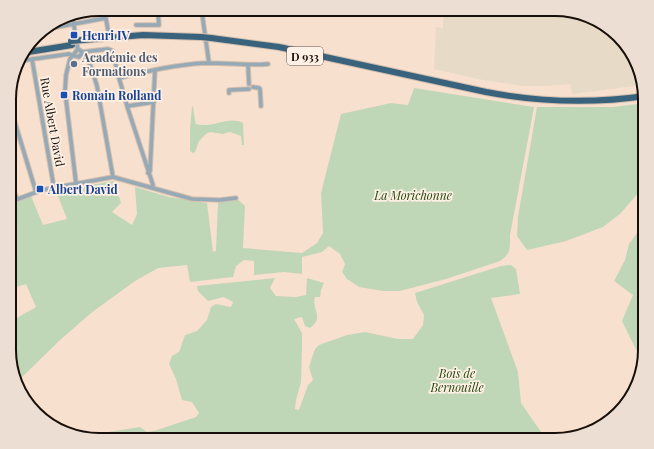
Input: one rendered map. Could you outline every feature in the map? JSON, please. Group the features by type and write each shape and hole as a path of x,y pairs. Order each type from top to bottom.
{"highway":[{"name":"D 933","path":"35,47 83,42 143,39 211,39 278,51 484,95 541,102 588,105 638,101"},
{"name":"D 933","path":"32,51 71,43"},
{"name":"D 933","path":"541,102 587,101 638,97"}],"street":[{"path":"57,28 105,16 108,30"},
{"path":"136,25 159,25 158,16"},
{"path":"202,16 209,63"},
{"path":"73,20 75,54 70,59 66,75 65,91 76,183"},
{"path":"26,60 112,49 119,78 153,185 152,188"},
{"path":"75,54 85,56 91,67 97,86 113,177"},
{"name":"Rue Albert David","path":"32,59 54,188"},
{"path":"119,78 154,70 209,63 248,66 268,64"},
{"path":"248,66 250,87"},
{"path":"148,173 150,171 154,102 154,70"},
{"path":"229,93 229,90 250,87 259,88 261,106"},
{"path":"128,106 154,102"},
{"path":"16,126 36,192"},
{"path":"17,199 36,192 113,177 192,199 220,200 236,198"}],"shaded area":[{"path":"443,16 560,16 587,22 610,37 624,53 634,73 636,86 572,94 570,84 523,86 483,80 434,69 436,27 443,28"}],"green space":[{"name":"La Morichonne","path":"414,88 534,107 510,235 509,250 506,256 500,261 446,279 400,291 383,291 359,287 347,279 342,272 345,264 340,254 329,246 322,252 302,257 302,274 284,272 254,275 254,261 244,260 236,266 233,277 190,282 187,265 158,268 135,281 91,313 59,341 21,378 16,355 16,319 36,307 26,284 16,287 16,202 31,196 43,225 67,219 56,191 114,181 121,203 112,212 132,225 137,214 135,187 169,197 207,203 213,252 216,251 218,203 236,198 245,206 243,248 302,253 317,243 323,233 321,193 341,114 391,103 408,105"},
{"path":"638,104 638,193 621,213 603,227 566,241 527,250 517,236 518,217 537,107 613,107"},
{"path":"193,106 196,124 208,125 232,120 243,123 244,145 242,145 241,136 230,132 223,134 210,132 199,141 195,152 193,153 190,151 190,129"},
{"path":"638,231 638,354 622,321 633,295 614,281 625,260 629,244"},
{"name":"Bois de Bernouille","path":"511,265 516,269 520,294 491,298 518,372 521,403 542,433 107,433 140,427 147,432 157,430 196,417 199,413 192,402 182,400 176,379 169,364 172,356 179,352 185,335 197,331 207,320 211,307 216,304 231,307 233,302 224,297 208,301 198,291 197,286 275,278 270,288 276,296 296,297 306,295 307,278 324,283 320,297 315,297 314,301 317,320 314,324 310,328 305,326 302,317 294,319 302,333 301,382 295,409 299,410 308,385 313,380 309,367 315,349 319,345 347,335 365,332 398,339 413,339 423,325 424,315 417,302 415,293 501,266"}],"place":[{"name":"Henri IV","path":"74,35"},
{"name":"Académie des Formations","path":"74,64"},
{"name":"Romain Rolland","path":"64,95"},
{"name":"Albert David","path":"40,189"}]}
